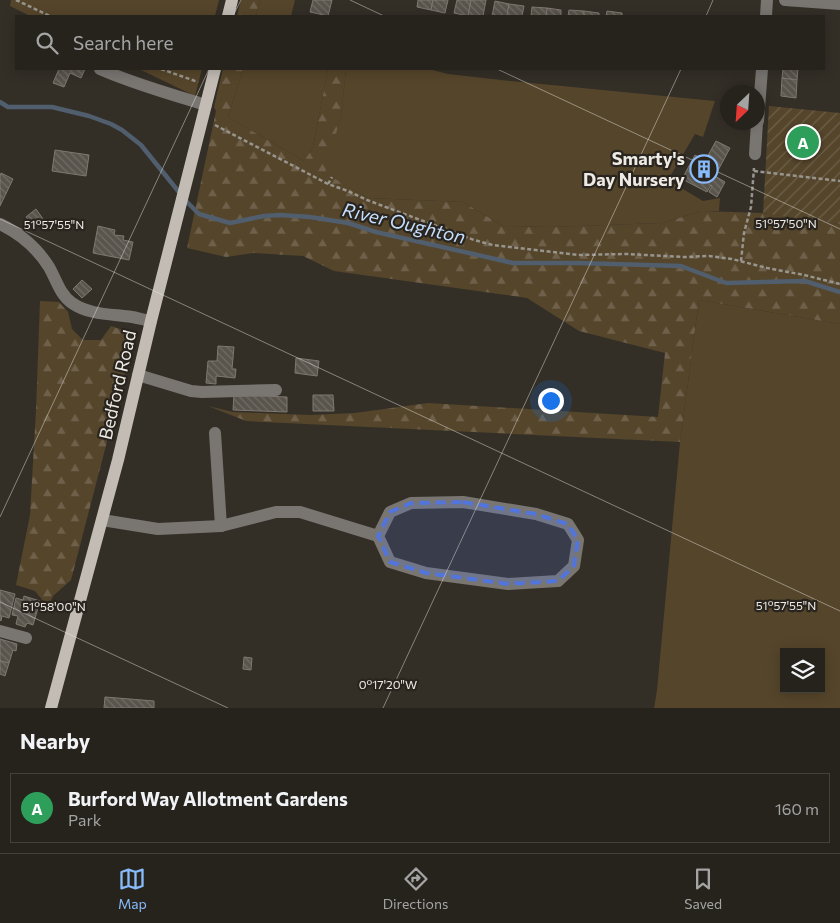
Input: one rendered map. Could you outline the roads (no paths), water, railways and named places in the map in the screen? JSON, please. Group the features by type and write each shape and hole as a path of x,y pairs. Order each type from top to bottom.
{"main road":[{"path":"228,15 232,0"},
{"name":"Bedford Road","path":"51,708 102,520 215,70"}],"street":[{"path":"766,15 767,0"},
{"path":"785,0 840,4"},
{"path":"103,70 206,105"},
{"path":"760,85 762,70"},
{"path":"755,154 756,130"},
{"path":"0,224 24,238 34,248 49,268 61,291 72,303 90,311 151,321"},
{"path":"138,375 191,391 276,390"},
{"path":"215,433 221,526"},
{"path":"102,520 158,529 221,526 276,512 300,512 378,536 390,562 426,574 508,584 558,581 574,566 578,540 568,524 536,514 463,502 411,503 390,512 378,536"},
{"path":"0,631 26,638"}],"waterway":[{"name":"River Oughton","path":"0,102 8,107 52,107 89,116 111,124 141,145 199,214 230,223 264,216 310,217 348,223 376,232 513,263 681,266 726,283 805,281 840,292"}],"place":[{"name":"Burford Way Allotment Gardens","path":"803,142"},
{"name":"Smarty's Day Nursery","path":"704,169"}]}
